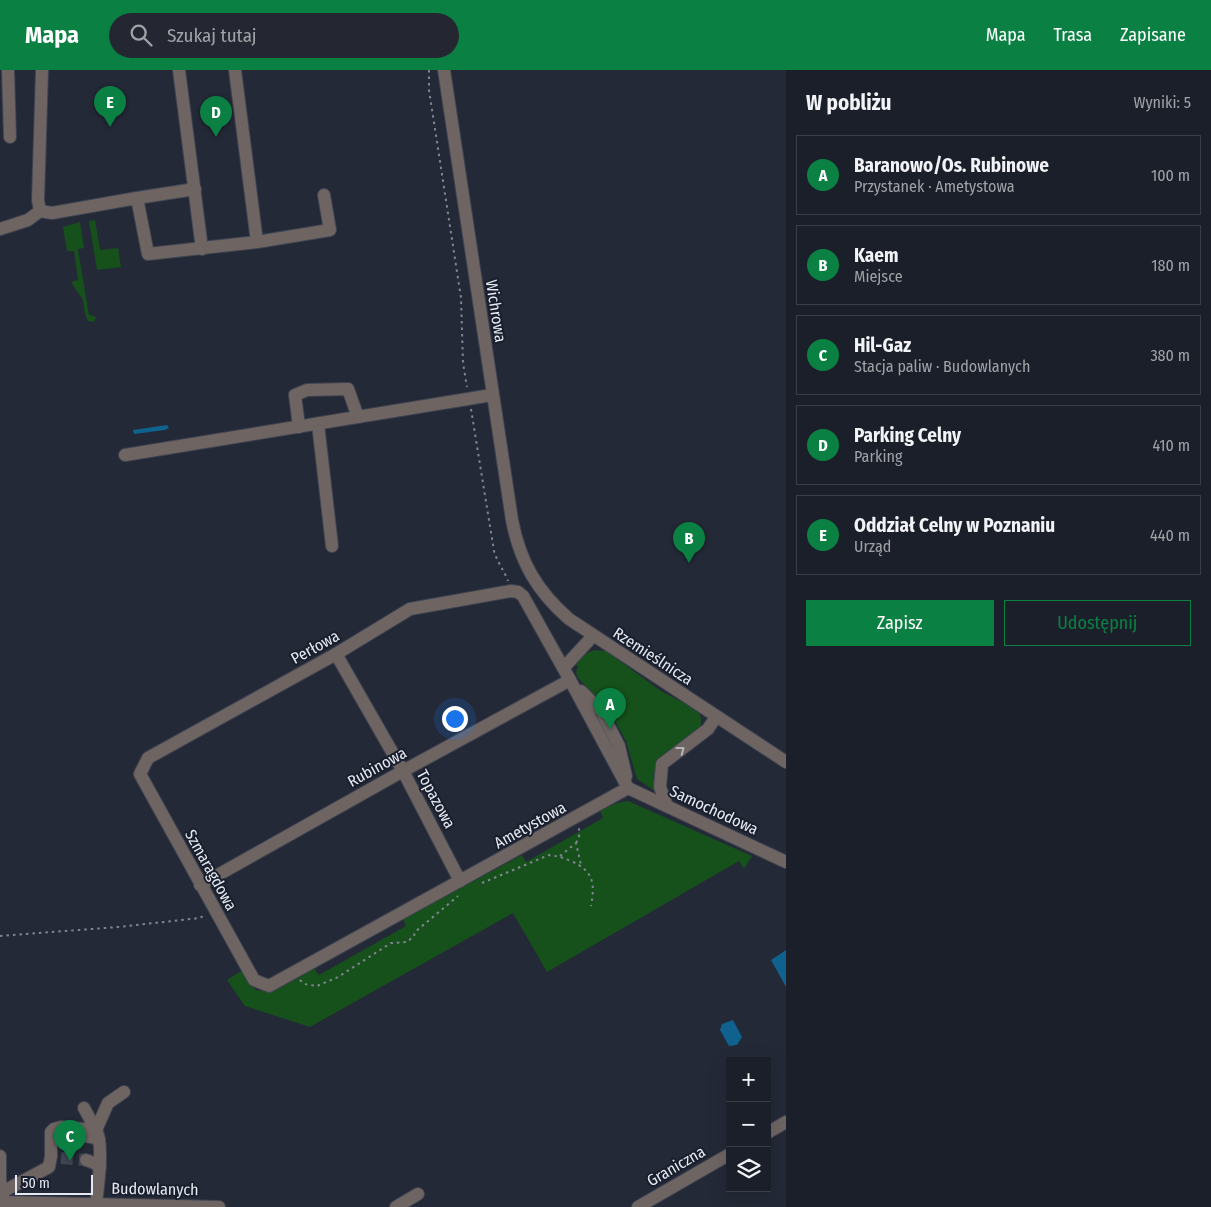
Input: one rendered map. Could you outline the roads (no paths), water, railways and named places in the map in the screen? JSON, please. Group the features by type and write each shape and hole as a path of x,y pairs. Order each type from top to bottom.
{"street":[{"path":"8,70 5,110 10,137"},
{"path":"42,70 38,200 46,212"},
{"path":"179,70 202,249"},
{"path":"235,70 257,242"},
{"name":"Wichrowa","path":"444,70 512,520 522,556"},
{"path":"0,229 46,212 195,189"},
{"path":"137,198 148,254 257,242 330,230 324,195"},
{"path":"299,426 295,395 307,390 348,389 358,418"},
{"path":"125,455 492,395"},
{"path":"318,424 332,546"},
{"name":"Rzemieślnicza","path":"522,556 543,593 569,619 786,762"},
{"name":"Perłowa","path":"140,774 148,758 336,654 410,609 511,591 518,592 523,596 562,666"},
{"path":"593,636 573,658 562,666 628,788"},
{"name":"Topazowa","path":"336,654 403,771 462,886"},
{"name":"Rubinowa","path":"200,885 570,680"},
{"path":"667,806 660,787 662,764 708,729 716,717"},
{"name":"Szmaragdowa","path":"140,774 254,980"},
{"name":"Samochodowa","path":"628,788 786,862"},
{"name":"Ametystowa","path":"254,980 269,986 462,886 574,818 628,788"},
{"path":"96,1204 100,1167 98,1135 108,1103 124,1092"},
{"path":"84,1108 98,1135"},
{"path":"771,1131 786,1122"},
{"path":"2,1199 6,1190 55,1161 51,1141 51,1132 54,1128 61,1126 98,1135"},
{"path":"0,1156 2,1199"},
{"name":"Graniczna","path":"638,1207 726,1156"},
{"path":"86,1160 100,1167"},
{"path":"396,1207 418,1194"},
{"name":"Budowlanych","path":"2,1199 96,1204 219,1207"}],"water":[{"path":"167,425 169,428 165,430 134,434 133,430"},
{"path":"786,950 786,987 771,960"},
{"path":"733,1020 742,1037 737,1045 729,1046 720,1030 722,1024"}],"tunnel":[{"path":"61,1158 86,1160"}],"place":[{"name":"Oddział Celny w Poznaniu","path":"110,127"},
{"name":"Parking Celny","path":"216,137"},
{"name":"Kaem","path":"689,563"},
{"name":"Baranowo/Os. Rubinowe","path":"610,729"},
{"name":"Hil-Gaz","path":"70,1161"}]}
